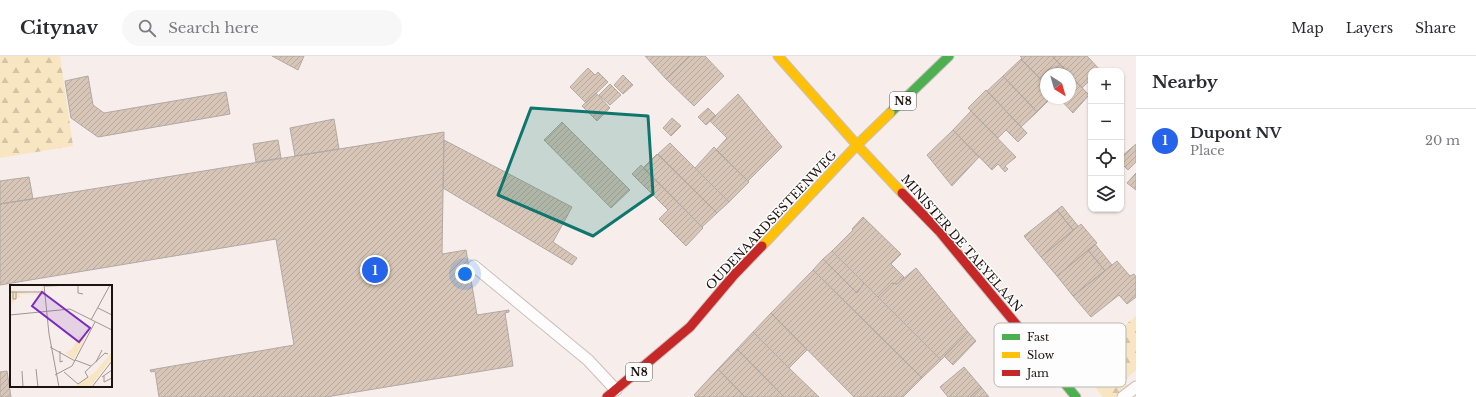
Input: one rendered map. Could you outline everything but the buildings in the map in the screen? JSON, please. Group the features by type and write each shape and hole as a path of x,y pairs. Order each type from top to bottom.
{"main road":[{"name":"MINISTER DE TAEYELAAN","path":"778,56 857,145 939,231 1015,323"},
{"name":"OUDENAARDSESTEENWEG","path":"607,397 690,327 734,274 857,145 949,56"},
{"name":"MINISTER DE TAEYELAAN","path":"1068,387 1076,397"}],"lane":[{"path":"474,266 588,360 616,390"},
{"path":"1123,397 1136,387"}],"highlighted area":[{"path":"531,108 648,116 653,194 593,236 498,195"}],"green space":[{"path":"0,56 60,56 73,146 0,158"},
{"path":"1136,316 1136,370 1126,379 1126,324"},
{"path":"1126,383 1136,394 1136,397 1103,397 1095,387 1126,387"}],"traffic: fast":[{"path":"890,113 949,56"},
{"path":"1068,387 1076,397"}],"traffic: slow":[{"path":"778,56 902,193"},
{"path":"762,246 857,145 890,113"}],"traffic: jam":[{"path":"902,193 939,231 1015,323"},
{"path":"607,397 690,327 734,275 762,246"}],"place":[{"name":"Dupont NV","path":"375,270"}]}
